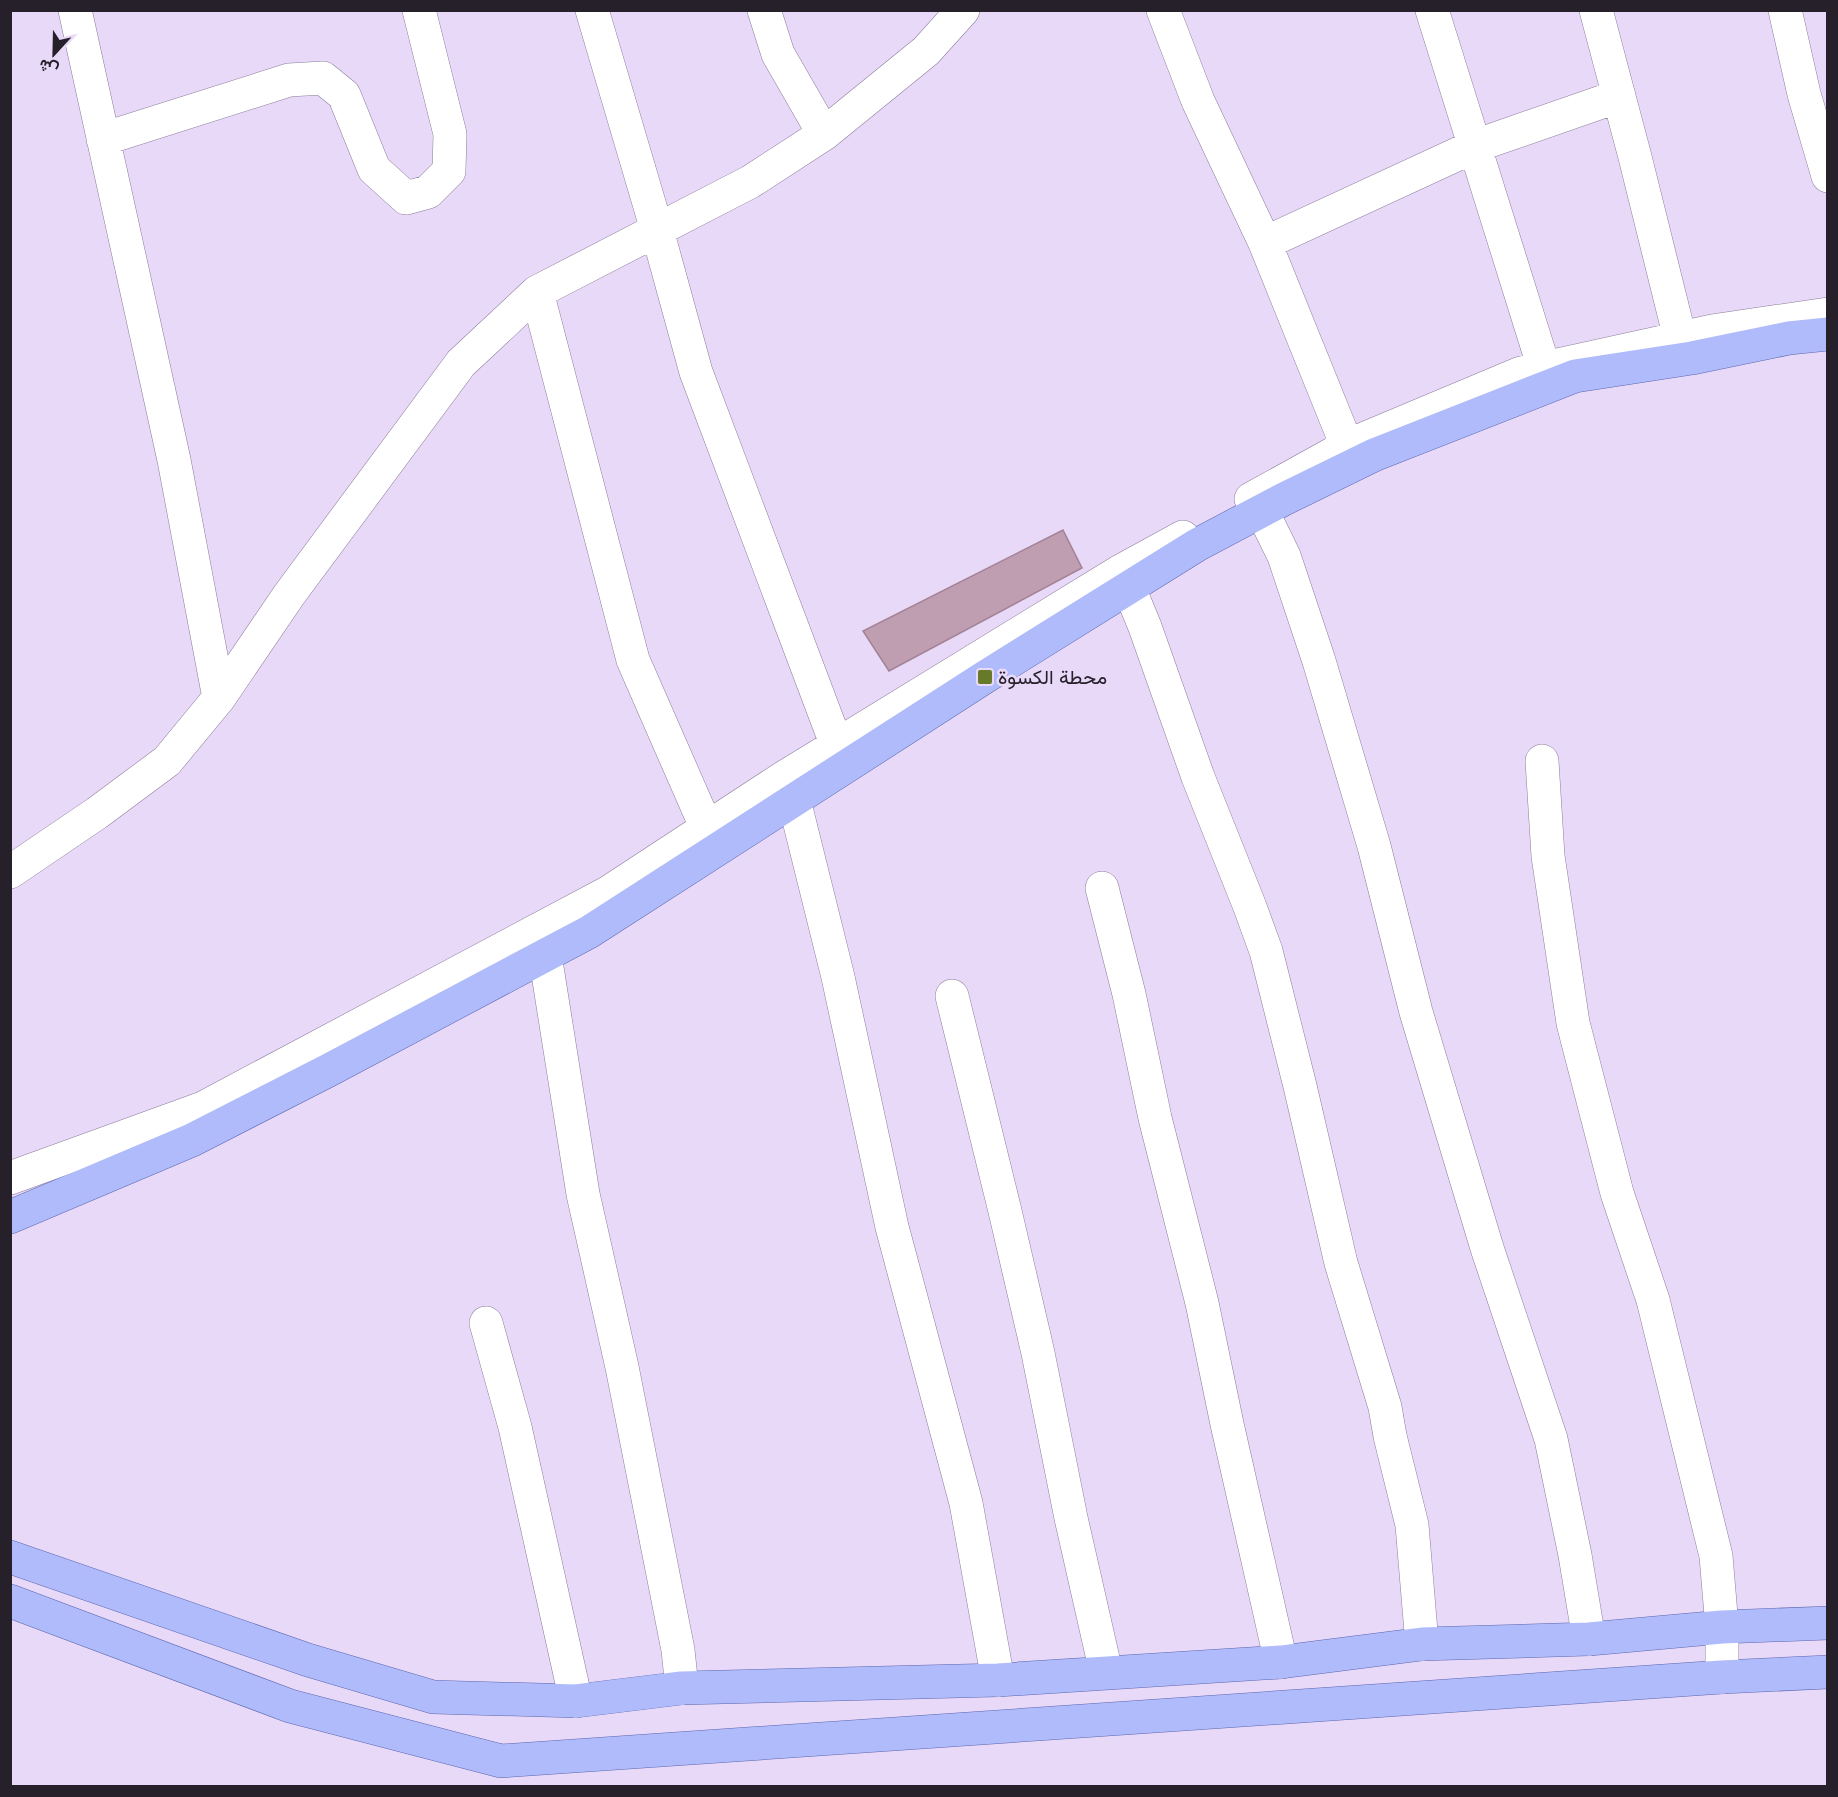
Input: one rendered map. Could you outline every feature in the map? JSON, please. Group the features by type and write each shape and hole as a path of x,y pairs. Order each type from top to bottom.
{"main road":[{"path":"10,1216 192,1140 589,932 788,789 985,677 1124,580 1197,545 1259,504 1374,455 1575,376 1692,358 1789,338 1827,334"},
{"path":"10,1557 308,1660 433,1696 576,1701 682,1688 998,1680 1281,1662 1422,1644 1590,1639 1722,1627 1827,1623"},
{"path":"10,1601 290,1706 501,1761 1722,1677 1827,1672"}],"street":[{"path":"75,10 174,460 219,698"},
{"path":"103,139 289,80 323,78 344,95 374,169 406,198 428,192 449,171 450,134 419,10"},
{"path":"592,10 696,372 837,746"},
{"path":"764,10 778,54 824,134"},
{"path":"10,872 97,813 167,761 219,698 289,595 461,363 537,292 750,182 824,134 926,51 963,10"},
{"path":"1163,10 1198,101 1265,243 1347,446"},
{"path":"1432,10 1544,368"},
{"path":"1596,10 1680,338"},
{"path":"1785,10 1804,94 1827,176"},
{"path":"1265,243 1475,146 1619,96"},
{"path":"537,292 633,660 707,829"},
{"path":"1590,1639 1551,1439 1487,1248 1416,1012 1374,846 1319,661 1284,556 1259,504 1347,446 1521,373 1712,331 1827,314"},
{"path":"10,1178 203,1107 609,892 707,829 788,789 837,746 1124,580 1146,627 1198,777 1266,951 1341,1263 1384,1407 1412,1525 1422,1644"},
{"path":"1542,761 1548,856 1573,1023 1617,1193 1653,1300 1716,1556 1722,1627 1722,1677"},
{"path":"788,789 838,977 892,1227 966,1503 998,1680"},
{"path":"1102,888 1130,994 1155,1118 1202,1303 1281,1662"},
{"path":"544,955 583,1194 638,1446 678,1650 682,1688"},
{"path":"952,996 1038,1353 1071,1518 1106,1672"},
{"path":"486,1323 515,1427 576,1701"}],"building":[{"path":"1063,530 1082,568 889,671 863,631"}],"place":[{"name":"محطة الكسوة","path":"985,677"}]}
